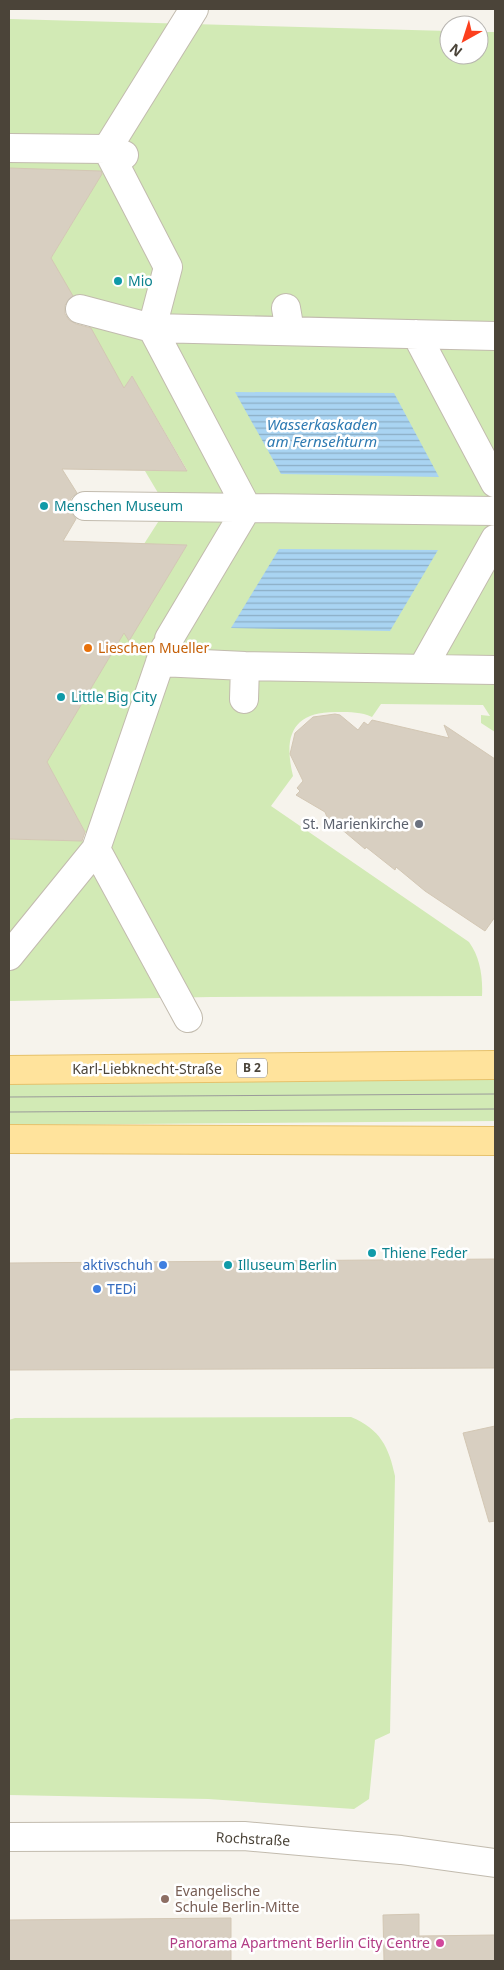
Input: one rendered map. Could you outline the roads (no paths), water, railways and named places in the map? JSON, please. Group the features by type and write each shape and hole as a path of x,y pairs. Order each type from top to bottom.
{"main road":[{"name":"Karl-Liebknecht-Straße","path":"9,1070 495,1065"},
{"path":"9,1139 495,1141"}],"street":[{"path":"116,152 185,42 194,9"},
{"path":"9,148 116,152"},
{"path":"116,152 168,267 152,328 247,508"},
{"path":"80,309 152,328 288,320 416,334 495,336"},
{"path":"416,334 495,483"},
{"path":"85,506 495,511"},
{"path":"9,956 96,849 165,650 247,508"},
{"path":"422,669 495,539"},
{"path":"165,650 245,666 495,670"},
{"path":"244,699 245,666"},
{"path":"96,849 188,1018"},
{"name":"Rochstraße","path":"9,1837 244,1836 401,1850 495,1863"}],"water":[{"name":"Wasserkaskaden am Fernsehturm","path":"235,392 394,393 439,477 281,474"},
{"path":"279,549 438,550 390,631 231,628"}],"tram line":[{"path":"9,1097 495,1094"},
{"path":"9,1112 495,1109"}],"place":[{"name":"Mio","path":"118,281"},
{"name":"Menschen Museum","path":"44,506"},
{"name":"Lieschen Mueller","path":"88,648"},
{"name":"Little Big City","path":"61,697"},
{"name":"St. Marienkirche","path":"419,824"},
{"name":"Thiene Feder","path":"372,1253"},
{"name":"aktivschuh","path":"163,1265"},
{"name":"Illuseum Berlin","path":"228,1265"},
{"name":"TEDi","path":"97,1289"},
{"name":"Evangelische Schule Berlin-Mitte","path":"165,1899"},
{"name":"Panorama Apartment Berlin City Centre","path":"440,1943"}]}
